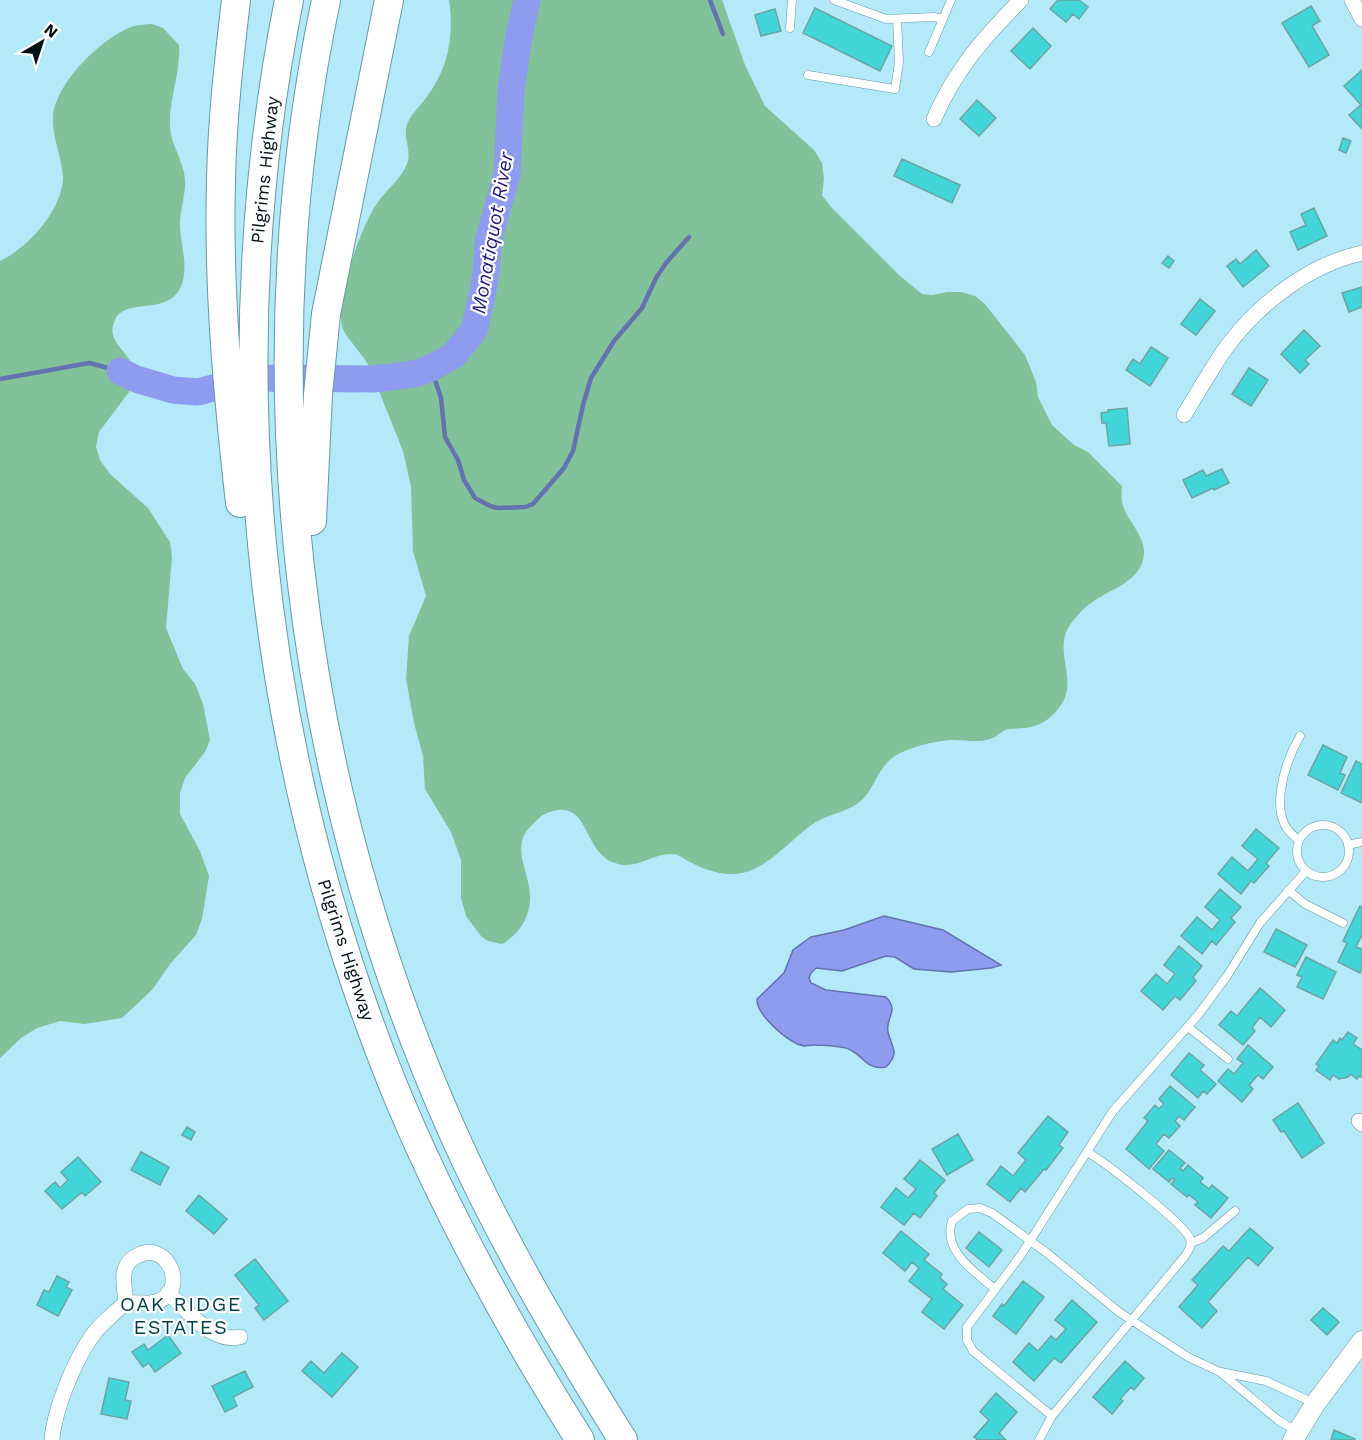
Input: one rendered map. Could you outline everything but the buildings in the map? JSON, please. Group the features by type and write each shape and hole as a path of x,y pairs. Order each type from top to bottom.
{"highway":[{"path":"236,0 221,179 221,263 224,341 242,416"},
{"name":"Pilgrims Highway","path":"289,0 272,94 261,192 254,340 242,416 260,531 269,612 292,747 303,801 330,906 397,1095 474,1259 513,1331 580,1440"},
{"name":"Pilgrims Highway","path":"326,0 302,148 295,228 290,339 303,412 312,500 312,585 323,721 354,854 384,956 411,1032 445,1114 475,1181 512,1253 623,1440"},
{"path":"303,412 324,337 330,295 389,0"}],"street":[{"path":"934,119 960,69 985,38 1021,0"},
{"path":"1352,0 1362,19"},
{"path":"1184,415 1225,349 1261,309 1290,286 1312,273 1346,257 1362,253"},
{"path":"52,1440 62,1398 95,1331 126,1302 154,1303 168,1293 174,1281 170,1265 164,1258 156,1254 142,1254 132,1259 125,1270 126,1302"},
{"path":"168,1293 213,1333 227,1338 240,1337"},
{"path":"1295,1436 1315,1404 1362,1341"}],"lane":[{"path":"790,28 792,0"},
{"path":"834,0 881,18 897,20 934,17 942,19"},
{"path":"929,52 951,0"},
{"path":"808,75 895,89 899,62 897,20"},
{"path":"1298,839 1287,828 1282,815 1280,798 1284,772 1300,736"},
{"path":"1323,824 1340,833 1348,846 1348,861 1336,874 1321,877 1306,871 1297,857 1298,839 1308,828 1323,824"},
{"path":"1348,846 1362,842"},
{"path":"1052,1416 973,1351 966,1333 970,1322 1031,1241 1121,1102 1188,1027 1227,976 1260,923 1306,871"},
{"path":"1287,890 1305,904 1343,923"},
{"path":"1188,1027 1228,1059"},
{"path":"1087,1152 1104,1163 1178,1224 1186,1232 1191,1243"},
{"path":"995,1289 974,1272 958,1254 950,1233 952,1221 968,1209 980,1209 998,1216 1110,1305 1188,1358 1220,1372 1266,1381 1315,1404"},
{"path":"1039,1440 1052,1416 1185,1256 1191,1243 1203,1238 1235,1211"},
{"path":"1220,1372 1295,1436"}],"green space":[{"path":"449,0 722,0 745,65 765,106 814,150 822,163 824,179 822,195 830,206 900,276 922,294 961,292 975,296 984,303 1025,355 1036,382 1038,397 1052,425 1074,445 1088,452 1122,486 1124,508 1144,547 1142,563 1132,578 1088,606 1067,630 1064,650 1067,689 1058,709 1044,722 1031,727 1008,729 986,740 940,741 916,747 895,756 884,766 866,795 857,804 816,822 776,855 743,873 715,872 669,854 630,865 621,865 602,855 584,826 571,812 561,810 547,813 531,826 522,843 521,852 530,898 528,912 522,925 502,944 488,941 481,936 466,916 461,898 461,860 451,832 425,789 423,756 406,679 409,636 426,596 413,551 411,487 403,451 369,366 343,329 341,318 345,286 355,250 378,202 407,164 409,153 406,137 407,126 435,84 445,62 451,25"},
{"path":"152,24 163,28 179,45 170,127 185,180 180,221 184,276 176,294 168,300 159,304 130,308 116,318 113,333 118,345 131,363 135,384 99,432 96,447 100,460 110,474 148,508 170,542 172,557 166,628 183,669 195,684 203,704 210,740 205,752 185,778 180,793 180,814 200,851 209,876 202,919 196,935 170,964 152,990 122,1018 85,1024 60,1021 37,1028 21,1038 0,1058 0,261 22,247 32,237 57,202 63,177 53,118 55,105 62,91 82,63 108,40 134,26"}],"water":[{"path":"884,916 943,930 1001,965 951,972 914,969 895,957 886,956 842,971 816,968 809,978 811,983 826,990 886,997 890,1002 892,1010 888,1032 894,1053 891,1062 886,1067 873,1066 846,1048 798,1044 782,1034 767,1020 757,999 784,973 793,950 811,937 844,930"}],"waterway":[{"name":"Monatiquot River","path":"120,371 136,379 173,390 198,392 239,381 261,378 373,379 415,374 454,355 474,330 482,296 488,242 507,174 511,89 527,0"},
{"path":"710,0 723,34"},
{"path":"431,368 441,398 445,437 458,460 464,480 475,498 498,508 525,507 533,504 564,468 573,451 591,378 614,341 642,308 666,263 689,237"},
{"name":"Monatiquot River","path":"0,379 89,363 120,371"}],"district":[{"name":"OAK RIDGE ESTATES","path":"181,1316"}]}
